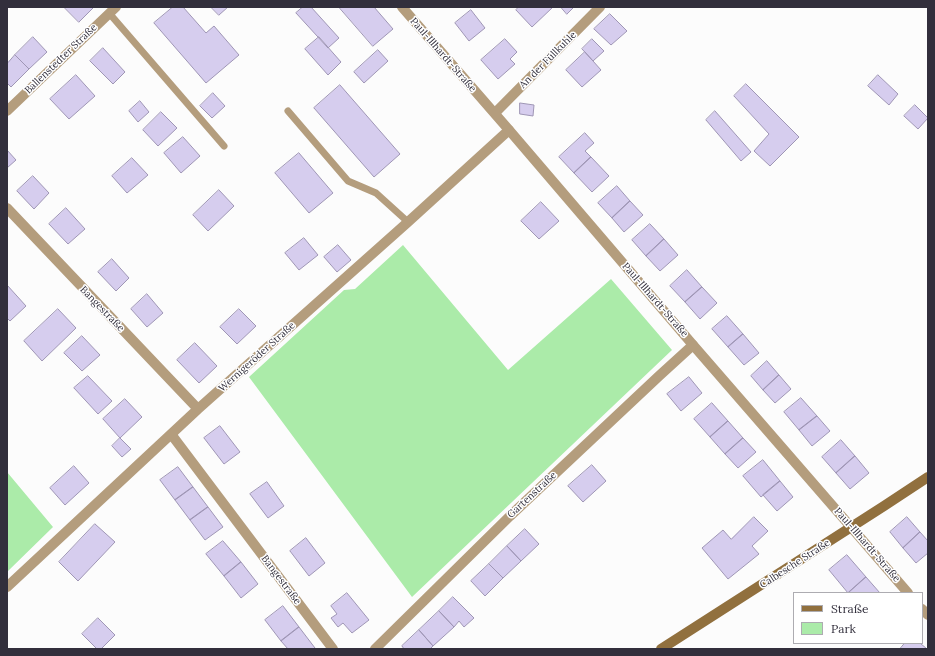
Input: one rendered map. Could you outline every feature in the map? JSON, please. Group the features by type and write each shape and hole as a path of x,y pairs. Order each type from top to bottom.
{"main road":[{"name":"Calbesche Straße","path":"661,649 928,477"}],"street":[{"name":"Paul-Illhardt-Straße","path":"402,7 907,592"},
{"name":"An der Füllkuhle","path":"495,113 600,7"},
{"name":"Ballenstedter Straße","path":"7,111 113,10"},
{"name":"Wernigeröder Straße","path":"7,586 198,409 509,130"},
{"name":"Bangestraße","path":"7,208 198,409"},
{"name":"Gartenstraße","path":"374,649 510,516 693,345"},
{"name":"Bangestraße","path":"171,434 333,649"}],"lane":[{"path":"113,10 224,146"},
{"path":"288,111 348,181 376,193 408,222"}],"green space":[{"path":"403,245 508,370 611,279 672,350 412,597 249,377 344,290 355,289"},
{"path":"7,472 53,527 7,572"}],"building":[{"path":"64,7 92,7 93,8 79,22"},
{"path":"173,7 183,7 206,33 214,26 239,55 206,83 154,23"},
{"path":"211,7 228,7 219,15"},
{"path":"303,7 311,7 339,38 328,48 296,13"},
{"path":"339,7 374,7 393,29 373,46"},
{"path":"519,7 553,7 532,27 516,10"},
{"path":"561,7 574,7 567,14"},
{"path":"471,10 485,28 469,41 455,23"},
{"path":"610,14 627,31 611,45 594,29"},
{"path":"33,37 47,52 29,69 15,55"},
{"path":"319,37 341,62 328,75 305,49"},
{"path":"505,39 517,52 510,59 515,64 498,79 481,60"},
{"path":"592,39 604,51 593,61 582,49"},
{"path":"103,48 125,72 113,84 90,61"},
{"path":"378,50 388,61 364,83 354,72"},
{"path":"585,52 601,70 582,87 566,70"},
{"path":"15,55 29,69 11,87 7,83 7,61 8,62"},
{"path":"76,75 95,96 69,119 50,99"},
{"path":"878,75 898,94 889,105 868,86"},
{"path":"746,84 799,137 770,166 754,151 769,134 734,96"},
{"path":"340,85 400,154 374,177 314,108"},
{"path":"213,93 225,106 212,118 200,106"},
{"path":"140,101 149,112 138,122 129,111"},
{"path":"520,103 534,105 533,116 520,114"},
{"path":"915,105 928,118 918,129 904,116"},
{"path":"715,111 751,152 741,161 706,120"},
{"path":"161,112 177,128 158,146 143,130"},
{"path":"585,133 594,143 585,151 591,157 574,173 559,157"},
{"path":"183,137 200,156 181,173 164,153"},
{"path":"7,150 16,160 7,168"},
{"path":"299,153 333,193 309,213 275,173"},
{"path":"591,157 609,176 592,192 574,173"},
{"path":"132,158 148,175 127,193 112,176"},
{"path":"33,176 49,193 34,209 17,191"},
{"path":"617,186 630,201 612,218 598,203"},
{"path":"219,190 234,206 208,231 193,215"},
{"path":"630,201 643,215 624,232 612,218"},
{"path":"541,202 559,221 539,239 521,221"},
{"path":"66,208 85,229 68,244 49,224"},
{"path":"650,224 664,239 646,256 632,240"},
{"path":"304,238 318,255 299,270 285,253"},
{"path":"664,239 678,255 660,271 646,256"},
{"path":"338,245 351,260 337,272 324,257"},
{"path":"112,259 129,278 116,291 98,272"},
{"path":"687,270 702,287 685,302 670,286"},
{"path":"7,285 26,306 10,321 7,318"},
{"path":"702,287 717,303 700,319 685,302"},
{"path":"147,294 163,313 147,327 131,309"},
{"path":"58,309 76,328 42,361 24,341"},
{"path":"239,309 256,326 237,344 220,327"},
{"path":"727,316 743,334 728,347 712,329"},
{"path":"743,334 759,353 744,365 728,347"},
{"path":"82,336 100,355 82,371 64,353"},
{"path":"195,343 217,366 199,383 177,360"},
{"path":"767,361 779,375 763,390 751,376"},
{"path":"779,375 791,389 775,403 763,390"},
{"path":"88,376 112,401 98,414 74,388"},
{"path":"689,377 702,393 681,411 667,394"},
{"path":"801,398 817,416 799,430 784,412"},
{"path":"125,399 142,417 120,438 103,419"},
{"path":"712,403 728,421 710,437 694,419"},
{"path":"817,416 830,431 812,446 799,430"},
{"path":"728,421 743,438 725,454 710,437"},
{"path":"220,426 240,452 224,464 204,438"},
{"path":"120,438 131,449 122,457 112,446"},
{"path":"743,438 756,452 738,468 725,454"},
{"path":"841,440 855,456 836,473 822,457"},
{"path":"855,456 869,473 850,489 836,473"},
{"path":"763,460 780,481 761,497 743,476"},
{"path":"592,465 606,481 583,502 568,486"},
{"path":"74,466 89,483 65,505 50,488"},
{"path":"178,467 193,487 175,500 160,480"},
{"path":"780,481 793,497 777,511 763,495"},
{"path":"267,482 284,506 268,518 250,494"},
{"path":"193,487 208,507 190,520 175,500"},
{"path":"208,507 223,527 205,540 190,520"},
{"path":"754,517 768,531 752,546 759,554 728,579 702,548 723,530 731,539"},
{"path":"907,517 920,532 903,548 890,532"},
{"path":"95,524 115,542 78,581 59,562"},
{"path":"525,529 539,544 521,561 507,546"},
{"path":"920,532 928,541 928,553 916,563 903,548"},
{"path":"306,538 325,563 309,576 290,551"},
{"path":"223,541 241,562 224,576 206,554"},
{"path":"507,546 521,561 503,578 489,564"},
{"path":"847,555 866,577 849,592 847,592 829,570"},
{"path":"241,562 258,584 241,598 224,576"},
{"path":"489,564 503,578 485,596 471,581"},
{"path":"866,577 879,592 849,592"},
{"path":"347,593 369,620 352,633 343,623 338,627 331,618 337,614 331,606"},
{"path":"453,597 474,618 464,627 459,621 454,627 439,611"},
{"path":"283,606 299,627 281,641 265,620"},
{"path":"439,611 454,627 433,646 419,630"},
{"path":"98,618 115,635 101,649 97,649 82,634"},
{"path":"299,627 315,648 288,649 281,641"},
{"path":"419,630 433,646 430,649 404,649 402,646"},
{"path":"904,644 921,644 927,649 900,649"}]}
